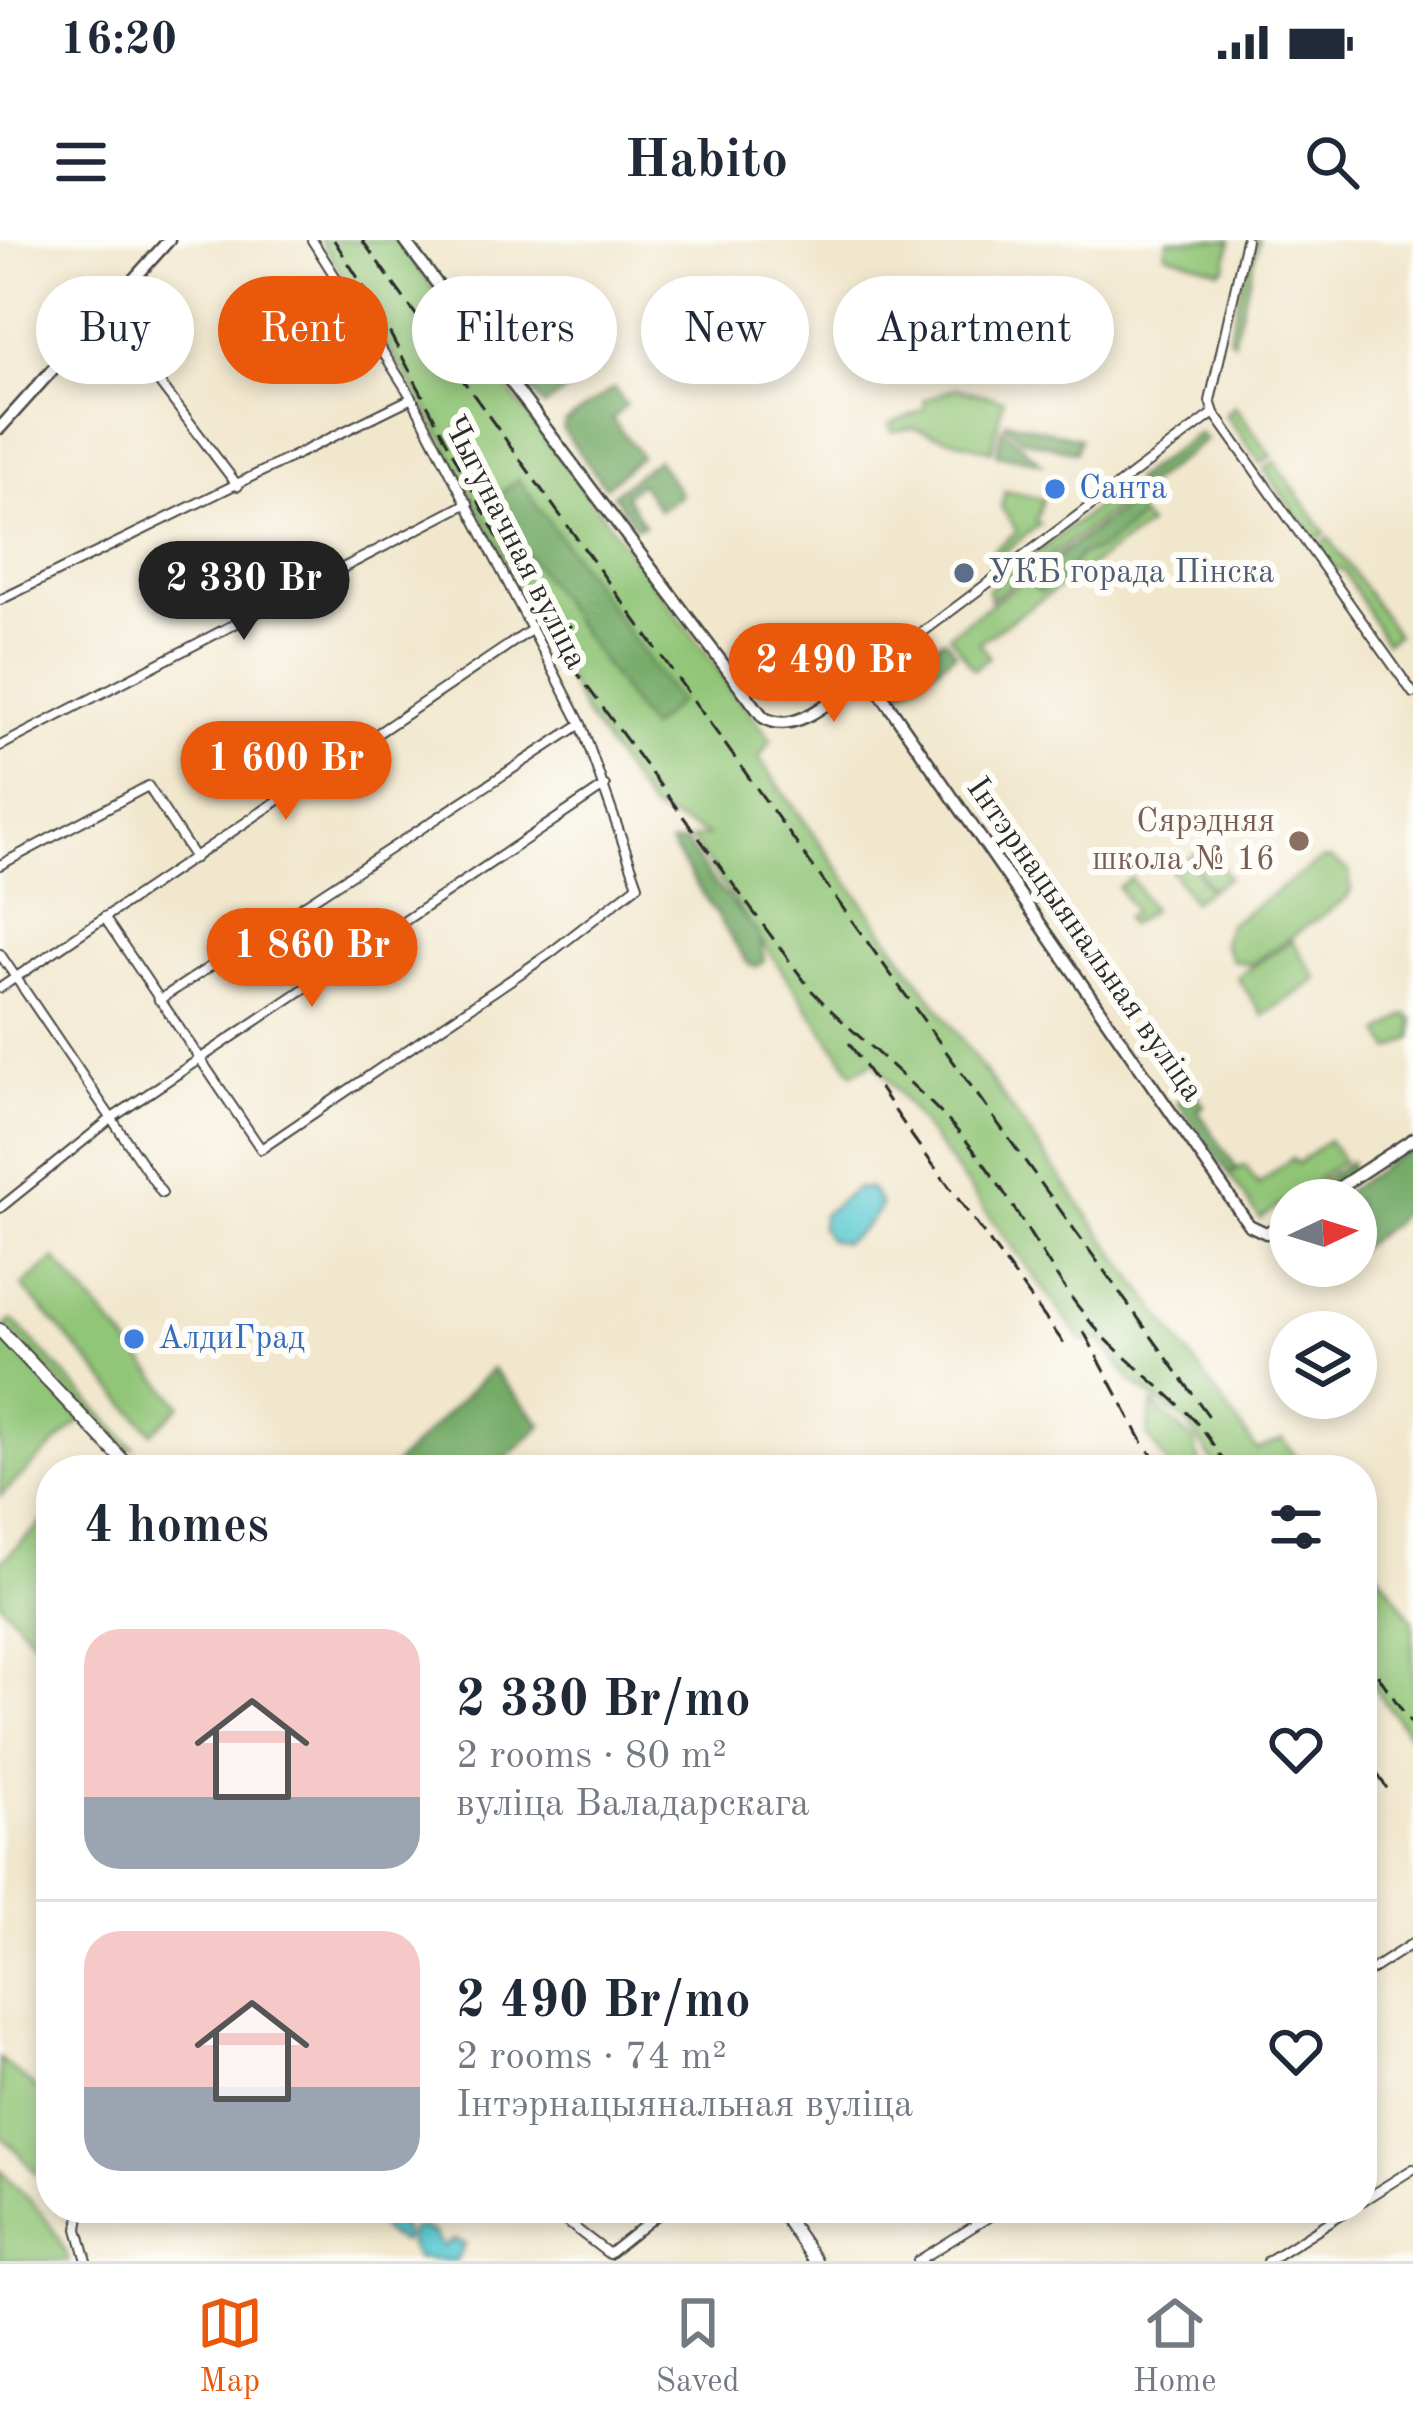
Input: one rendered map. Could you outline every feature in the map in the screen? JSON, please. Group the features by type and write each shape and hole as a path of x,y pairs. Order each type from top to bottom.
{"main road":[{"path":"0,1330 118,1455"},
{"path":"789,2223 815,2261"}],"street":[{"path":"136,276 169,240"},
{"name":"Чыгуначная вуліца","path":"200,1060 261,1149 549,954 638,885 581,724 412,398 312,240"},
{"path":"404,240 764,717 774,724 795,722 866,674 1214,413"},
{"path":"1246,240 1210,401 1214,413 1413,694"},
{"path":"0,428 39,384"},
{"path":"161,384 238,486"},
{"path":"0,600 412,398"},
{"path":"0,746 468,503"},
{"path":"0,988 531,630"},
{"name":"Інтэрнацыянальная вуліца","path":"866,674 1236,1208 1258,1232 1269,1230"},
{"path":"159,1000 581,724"},
{"path":"0,865 148,786 195,858"},
{"path":"0,1208 112,1118 605,787"},
{"path":"104,917 200,1060"},
{"path":"0,954 162,1192"},
{"path":"1352,1179 1413,1138"},
{"path":"1377,1966 1413,1942"},
{"path":"1377,2192 1413,2169"},
{"path":"79,2223 87,2261"},
{"path":"569,2223 609,2254 647,2223"},
{"path":"918,2261 979,2223"},
{"path":"1268,2261 1328,2223"}],"green space":[{"path":"320,240 397,240 424,276 412,276 412,384 505,384 771,740 759,758 1257,1450 1283,1439 1294,1455 1209,1455 1185,1421 1132,1382 1100,1339 1083,1342 875,1061 853,1073 691,839 708,835 651,810 585,714 429,413 388,348 388,276 343,276"},
{"path":"1168,240 1231,240 1226,266 1220,270 1165,253"},
{"path":"1251,240 1259,240 1233,341 1229,337"},
{"path":"526,384 576,384 544,406"},
{"path":"614,388 626,405 612,419 641,456 605,487 563,430 565,422"},
{"path":"956,388 1003,399 992,451 913,428 892,431 889,425 925,409 924,400"},
{"path":"1235,406 1272,456 1261,463 1225,414"},
{"path":"1006,421 1080,438 1076,452 1022,439"},
{"path":"1002,428 1041,463 997,454"},
{"path":"1198,433 1206,440 1136,493 1133,480"},
{"path":"657,459 681,495 659,510 640,483 625,495 644,525 636,527 613,494"},
{"path":"1275,462 1325,533 1314,541 1264,469"},
{"path":"518,479 678,702 649,729 491,503"},
{"path":"1122,488 1129,498 990,600 988,589"},
{"path":"1005,491 1043,499 1036,521 1040,524 992,561 987,556 1017,531 1001,507"},
{"path":"1131,502 1141,517 1102,548 1080,555 1065,576 1040,591 1034,588 1052,569 1055,558"},
{"path":"1141,517 1148,526 979,642 989,657 974,669 949,634 1055,558 1052,569 1034,583 1040,591 1065,576 1080,555 1102,548"},
{"path":"1329,538 1397,635 1385,642 1343,570 1335,569 1318,546"},
{"path":"944,638 956,653 896,697 885,682"},
{"path":"686,842 712,881 760,936 764,961 756,967 749,965 670,844"},
{"path":"1207,846 1228,877 1211,889 1190,857"},
{"path":"1188,858 1209,890 1192,901 1171,870"},
{"path":"1330,859 1349,871 1351,889 1346,899 1250,965 1232,960 1223,943 1228,925 1321,860"},
{"path":"1131,878 1152,910 1129,925 1125,918 1134,912 1118,887"},
{"path":"1292,940 1318,979 1263,1016 1237,977"},
{"path":"1406,1015 1413,1020 1413,1038 1391,1050 1381,1033"},
{"path":"1194,1091 1204,1106 1198,1111 1238,1170 1229,1174 1177,1102"},
{"path":"1328,1140 1343,1161 1317,1179 1269,1179 1269,1213 1260,1219 1229,1174 1245,1165 1258,1185 1292,1158 1297,1164"},
{"path":"1413,1146 1413,1201 1377,1235 1377,1179 1364,1179"},
{"path":"1350,1162 1351,1174 1344,1179 1325,1179"},
{"path":"55,1259 181,1405 152,1433 22,1286"},
{"path":"13,1320 134,1448 123,1449 5,1325"},
{"path":"0,1333 82,1419 44,1455 36,1455 36,1462 0,1496"},
{"path":"492,1369 542,1425 510,1455 404,1455"},
{"path":"1153,1403 1193,1441 1197,1455 1161,1455 1147,1435"},
{"path":"36,1528 36,1642 0,1602 0,1563"},
{"path":"1377,1570 1413,1620 1413,1740 1377,1692"},
{"path":"0,2059 36,2089 36,2173 0,2134"},
{"path":"0,2170 36,2208 36,2223 49,2223 68,2261 0,2261"}],"water":[{"path":"857,1188 871,1189 881,1205 869,1223 848,1240 828,1239 821,1228 822,1215"},
{"path":"379,2223 398,2223 405,2239 400,2242"},
{"path":"419,2227 433,2233 442,2246 454,2240 465,2244 456,2261 416,2258 409,2245 410,2231"}],"railway":[{"path":"334,240 375,305 564,655 811,990 968,1143 1092,1324 1192,1418 1220,1455"},
{"path":"362,240 1210,1418"},
{"path":"849,1043 1068,1349"},
{"path":"1084,1332 1152,1455"},
{"path":"1377,1674 1413,1726"},
{"path":"1377,1774 1388,1790"}],"place":[{"name":"Санта","path":"1055,489"},
{"name":"УКБ горада Пінска","path":"964,573"},
{"name":"Сярэдняя школа № 16","path":"1299,841"},
{"name":"АлдиГрад","path":"134,1339"}]}
